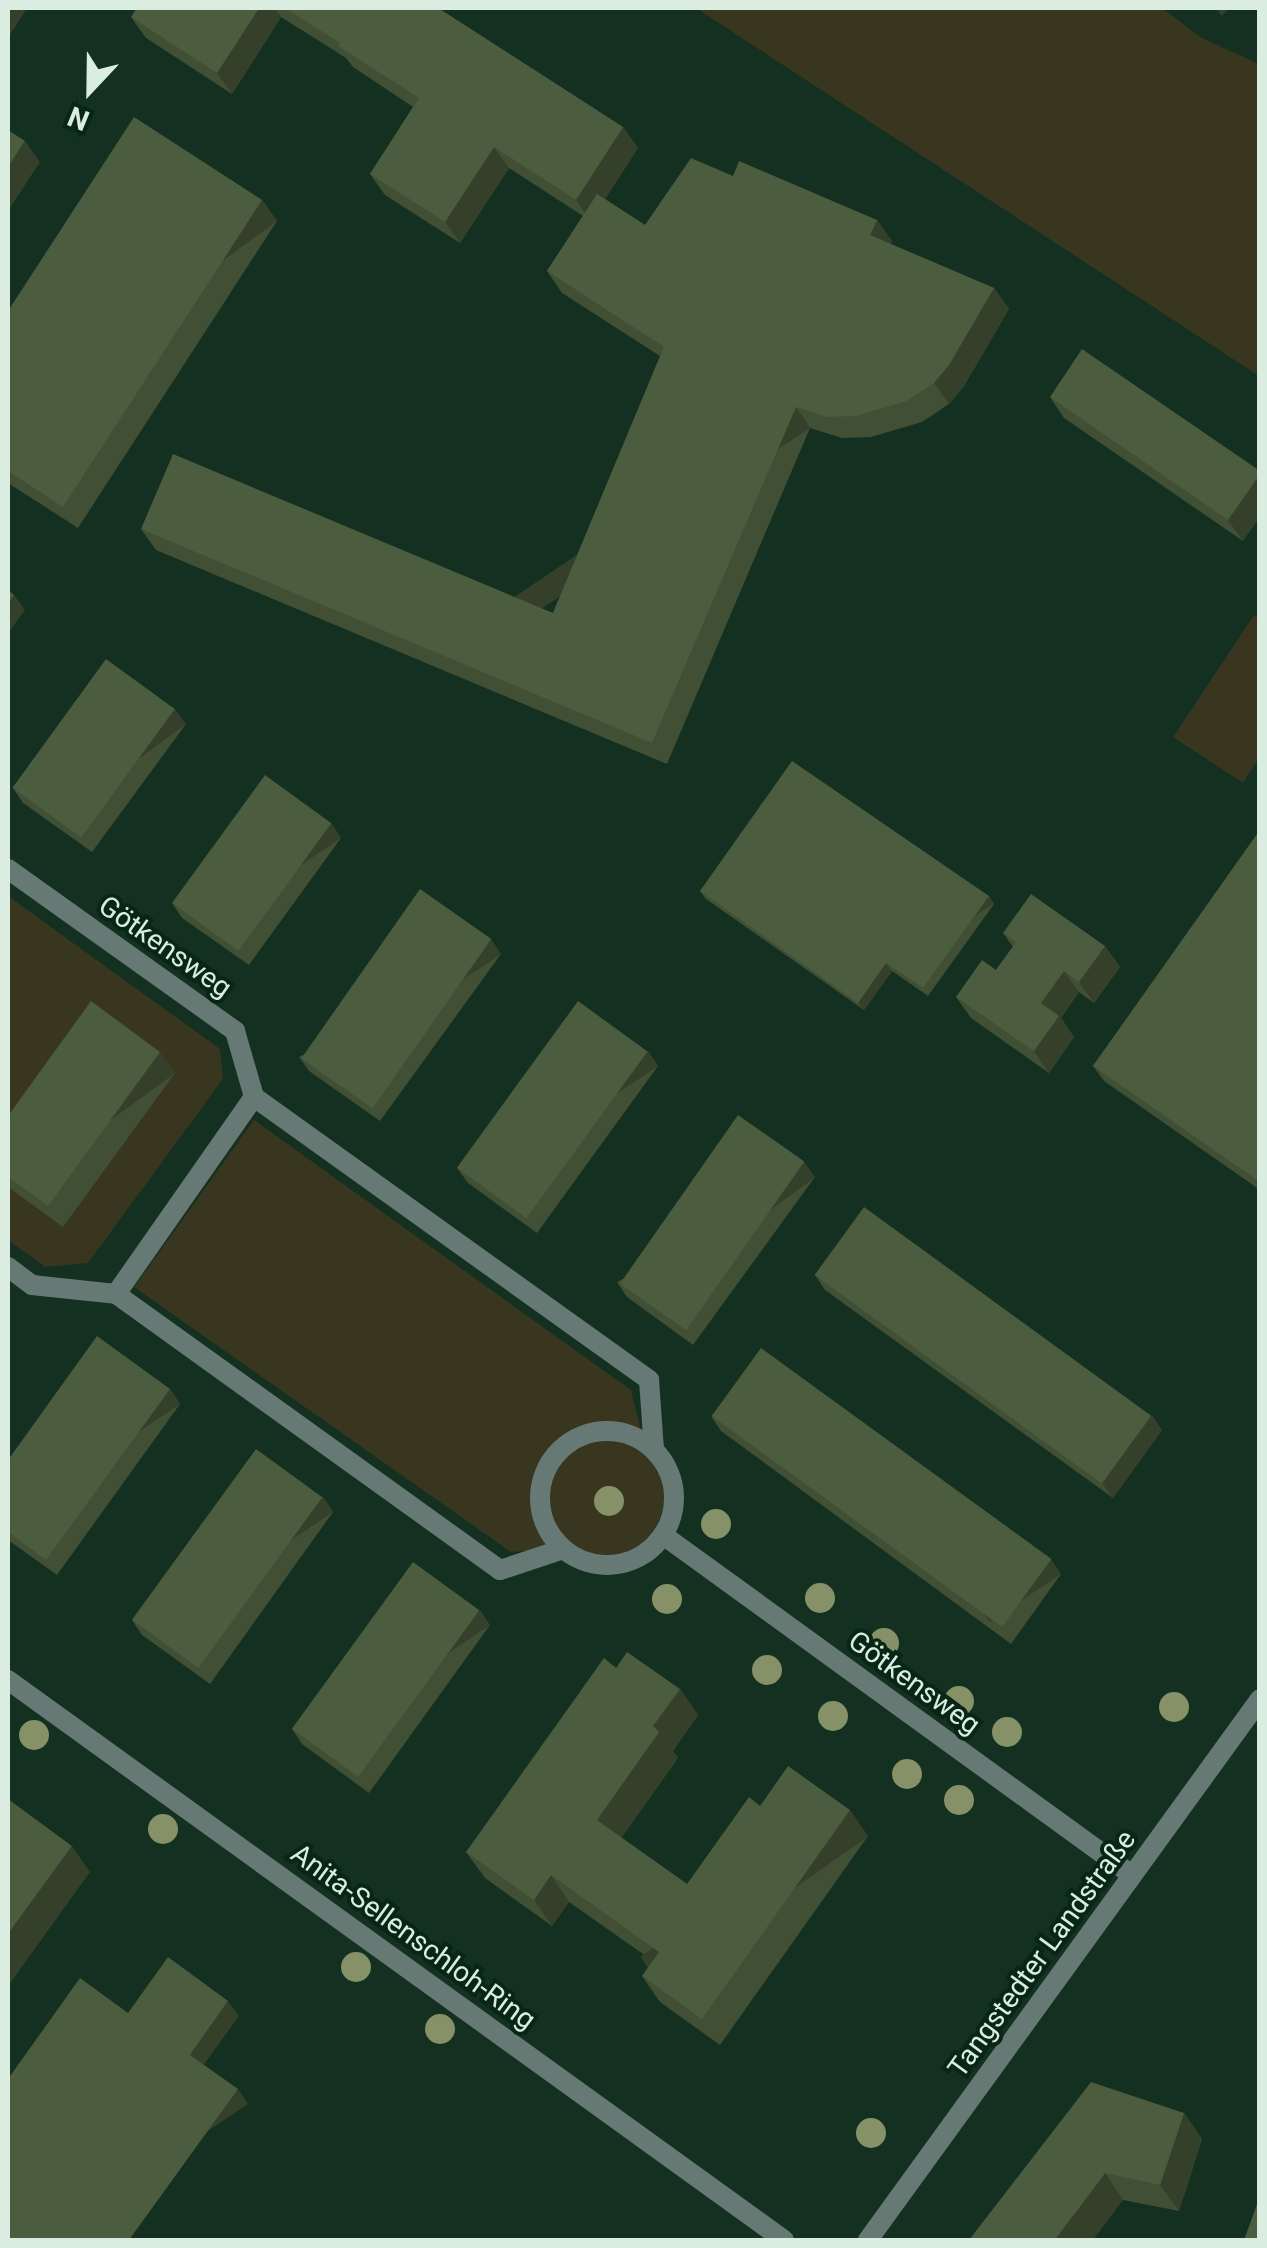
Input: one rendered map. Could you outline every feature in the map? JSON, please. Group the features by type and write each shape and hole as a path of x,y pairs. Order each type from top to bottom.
{"street":[{"name":"Götkensweg","path":"8,869 235,1030 254,1096"},
{"path":"116,1294 254,1096 649,1380 654,1449 672,1482 674,1500 663,1535 647,1552 605,1566 582,1561 564,1549 541,1513 540,1491 557,1452 594,1431 636,1437 654,1449"},
{"path":"8,1267 32,1285 116,1294 500,1570 564,1549"},
{"name":"Götkensweg","path":"663,1535 1132,1876"},
{"name":"Anita-Sellenschloh-Ring","path":"9,1685 784,2240"},
{"name":"Tangstedter Landstraße","path":"868,2240 1260,1699"}],"shaded area":[{"path":"696,8 1162,8 1202,38 1259,64 1259,376"},
{"path":"1254,615 1260,619 1259,758 1243,783 1173,737"},
{"path":"8,896 220,1049 223,1079 88,1263 45,1267 8,1240"},
{"path":"254,1120 631,1390 641,1430 588,1427 555,1443 536,1472 535,1512 551,1549 511,1552 134,1287"},
{"path":"605,1438 628,1442 647,1455 660,1474 664,1497 660,1520 647,1539 628,1552 605,1556 582,1552 563,1539 550,1520 546,1497 550,1474 563,1455 582,1442"}],"building":[{"path":"137,8 259,8 217,73 131,17"},
{"path":"285,8 438,8 623,127 576,200 494,147 445,222 370,174 419,98"},
{"path":"134,117 262,200 63,507 8,471 8,311"},
{"path":"8,130 25,141 8,167"},
{"path":"691,158 733,176 739,161 877,220 870,235 994,288 949,365 934,383 907,401 856,416 827,417 796,407 652,743 141,529 173,454 553,613 664,347 547,271 597,194 645,225"},
{"path":"1082,349 1260,471 1228,520 1050,397"},
{"path":"106,659 175,709 81,838 13,788"},
{"path":"792,761 989,896 923,988 886,963 858,1003 700,891"},
{"path":"265,775 331,823 238,951 172,903"},
{"path":"1260,830 1260,1182 1093,1066"},
{"path":"420,889 491,939 373,1108 301,1059"},
{"path":"1031,894 1105,946 1079,982 1064,971 1041,1003 1059,1016 1034,1051 956,997 982,960 996,970 1016,942 1003,933"},
{"path":"91,1001 160,1052 48,1206 8,1177 8,1116"},
{"path":"578,1001 648,1052 526,1218 457,1168"},
{"path":"738,1115 804,1161 686,1330 620,1284"},
{"path":"864,1207 1151,1416 1102,1484 815,1275"},
{"path":"97,1336 170,1389 46,1560 8,1532 8,1460"},
{"path":"761,1348 1051,1559 1002,1627 712,1416"},
{"path":"256,1449 322,1497 198,1668 132,1620"},
{"path":"413,1562 479,1610 358,1777 292,1729"},
{"path":"627,1652 680,1689 653,1726 659,1732 597,1820 687,1884 749,1797 760,1806 788,1766 850,1810 702,2019 642,1976 659,1952 551,1875 534,1900 466,1852 604,1658 616,1668"},
{"path":"8,1799 72,1846 8,1934"},
{"path":"168,1957 228,2001 190,2055 238,2089 129,2240 8,2240 8,2079 80,1978 128,2013"},
{"path":"1091,2082 1184,2113 1160,2185 1105,2173 1055,2240 969,2240"},
{"path":"1260,2196 1260,2240 1244,2240"}]}
